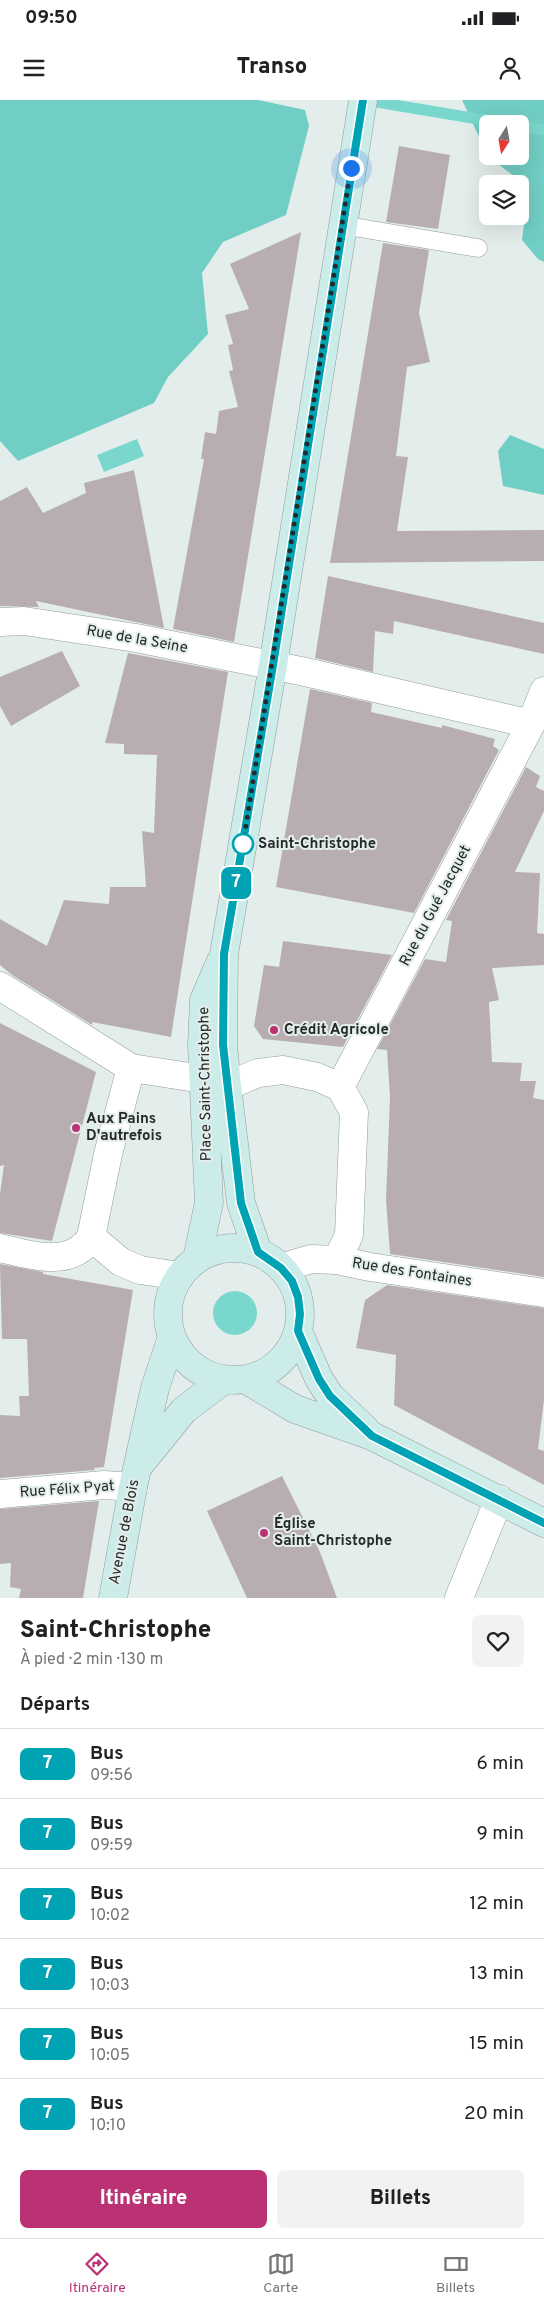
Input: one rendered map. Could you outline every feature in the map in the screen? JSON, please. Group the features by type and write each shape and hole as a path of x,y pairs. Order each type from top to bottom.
{"main road":[{"name":"Place Saint-Christophe","path":"258,1252 241,1203 215,1083 202,1045 204,1000 224,954 273,665 363,100"},
{"name":"Place Saint-Christophe","path":"215,1083 209,1203 188,1267 172,1291 168,1322 172,1337 181,1353 193,1365 208,1374 235,1379 295,1408 372,1436"},
{"path":"188,1267 217,1250 238,1248 258,1252 281,1268 292,1281 298,1297 300,1314 298,1331 290,1348 278,1362 263,1373 235,1379"},
{"path":"298,1331 319,1379 330,1396 372,1436 544,1523"},
{"name":"Avenue de Blois","path":"113,1598 155,1388 172,1337"},
{"name":"Avenue de Blois","path":"136,1476 184,1410 235,1379"}],"street":[{"name":"Rue de la Seine","path":"0,622 24,621 126,637 273,665"},
{"path":"273,665 531,724"},
{"name":"Rue du Gué Jacquet","path":"340,1088 531,724 544,691"},
{"path":"0,986 131,1068 215,1083"},
{"path":"0,1248 41,1258 76,1254 86,1244 91,1237 108,1154 131,1068"},
{"name":"Place Saint-Christophe","path":"215,1083 258,1073 283,1070 317,1077 340,1088"},
{"path":"337,1260 349,1235 354,1112 340,1088"},
{"path":"91,1237 121,1262 140,1270 188,1267"},
{"name":"Rue des Fontaines","path":"281,1268 311,1259 337,1260 370,1267 544,1293"},
{"name":"Rue Félix Pyat","path":"0,1494 104,1485 136,1476"},
{"path":"459,1598 499,1499"}],"lane":[{"path":"342,225 478,248"}],"shaded area":[{"path":"0,100 258,100 305,110 309,126 286,215 223,242 202,273 208,334 168,377 154,403 18,461 0,441"},
{"path":"462,100 544,100 544,262 538,259 522,240 524,225 529,225 529,175 512,175 500,165 529,165 529,115 479,115 479,137"},
{"path":"510,435 544,449 544,495 503,486 498,451"},
{"path":"137,439 144,456 104,472 97,455"},
{"path":"231,1291 239,1291 251,1297 257,1313 251,1329 239,1335 231,1335 219,1329 213,1317 213,1309 219,1297"}],"building":[{"path":"399,146 450,155 438,229 386,222"},
{"path":"301,232 234,642 173,629 204,459 201,459 205,432 216,434 219,411 238,407 229,371 233,370 228,345 233,344 225,315 249,309 230,264"},
{"path":"383,243 429,250 419,313 430,362 407,367 396,456 408,457 397,531 544,530 544,561 330,563"},
{"path":"134,470 164,628 36,601 39,607 0,606 0,501 27,487 43,513 86,493 84,483"},
{"path":"328,576 544,623 544,654 394,621 393,634 375,631 373,672 315,658"},
{"path":"62,651 80,686 11,726 0,706 0,677"},
{"path":"128,653 228,672 171,1037 92,1022 92,1025 12,975 0,965 0,919 47,946 64,900 109,904 110,887 146,887 142,831 154,833 157,755 124,754 124,744 105,743"},
{"path":"310,689 372,703 371,712 442,728 442,725 495,739 493,746 499,750 414,913 276,887"},
{"path":"526,767 540,776 536,787 544,791 544,811 515,872 540,873 537,933 544,934 544,965 492,968 499,1000 489,1002 492,1062 522,1063 520,1081 536,1081 533,1098 544,1100 544,1277 390,1254 386,1200 390,1097 387,1050 377,1049 425,959 446,962 452,921 446,920"},
{"path":"283,941 392,955 343,1047 263,1039 254,1026 264,965 279,967"},
{"path":"0,1023 96,1072 52,1241 0,1233 0,1194 4,1165 0,1166"},
{"path":"0,1264 43,1272 43,1274 133,1290 104,1467 94,1468 95,1470 0,1478 0,1415 20,1416 19,1396 29,1396 27,1339 2,1339"},
{"path":"387,1285 544,1308 544,1400 538,1449 544,1451 544,1485 394,1405 396,1355 356,1348 365,1300"},
{"name":"Église Saint-Christophe","path":"282,1476 320,1552 337,1598 247,1598 207,1511"},
{"path":"99,1501 83,1598 19,1598 21,1589 10,1587 11,1563 0,1564 0,1509"}],"waterway":[{"path":"365,100 479,119"},
{"path":"529,128 544,130"}],"bus line":[{"name":"7","path":"363,100 273,665 224,954 223,1045 241,1203 258,1252 281,1268 292,1281 298,1297 300,1314 298,1331 319,1379 330,1396 372,1436 544,1523"}],"place":[{"name":"Saint-Christophe","path":"243,844"},
{"name":"Crédit Agricole","path":"274,1030"},
{"name":"Aux Pains D'autrefois","path":"76,1128"},
{"name":"Église Saint-Christophe","path":"264,1533"}],"route":[{"path":"243,844 351,168"}]}
